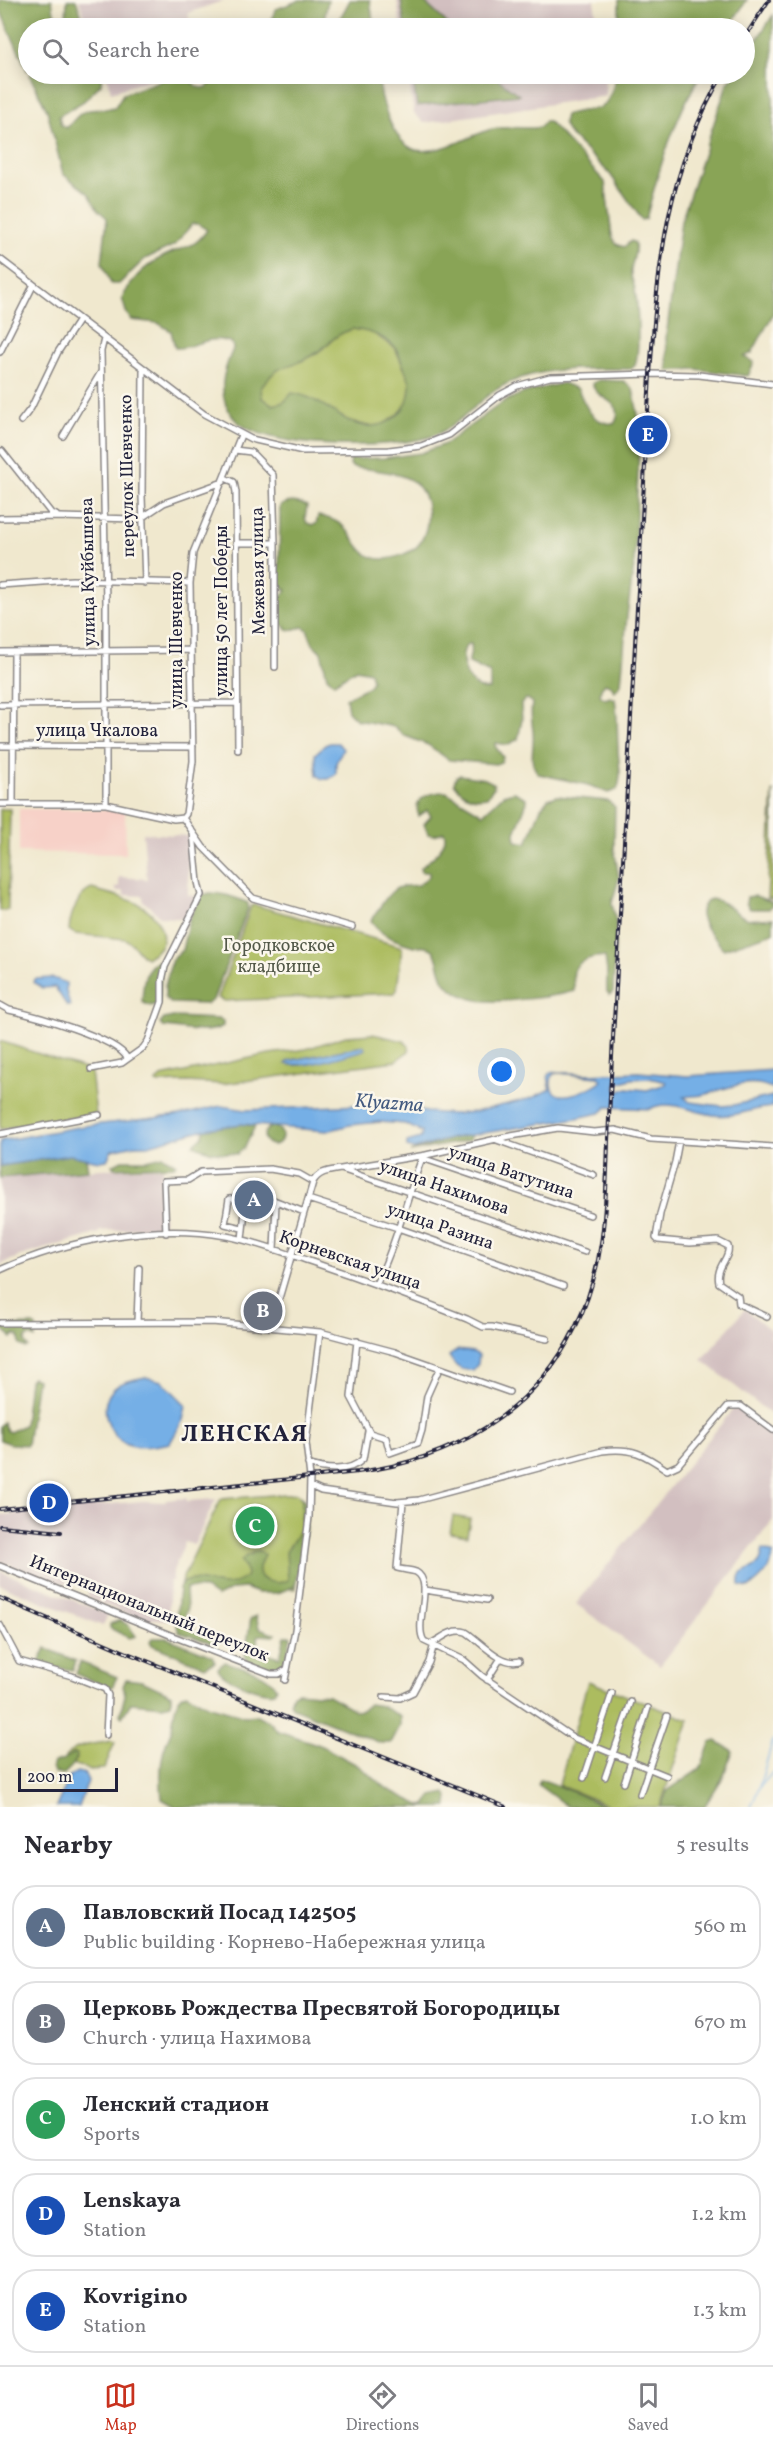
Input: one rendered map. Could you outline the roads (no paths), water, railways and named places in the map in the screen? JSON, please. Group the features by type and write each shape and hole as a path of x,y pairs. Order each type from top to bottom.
{"street":[{"path":"0,259 204,414 241,435 270,445 303,451 406,449 421,446 449,435 500,395 517,386 550,376 699,375 773,384"},
{"path":"0,352 33,286"},
{"path":"21,421 31,408 58,352 79,320"},
{"name":"улица Куйбышева","path":"104,339 101,351 101,372 106,804"},
{"name":"переулок Шевченко","path":"143,369 141,415 145,583"},
{"path":"63,436 101,372"},
{"name":"улица Шевченко","path":"183,818 186,814 193,747 190,583 193,553 241,435"},
{"name":"Межевая улица","path":"235,450 251,452 273,475 275,667"},
{"path":"2,451 51,513 60,517"},
{"path":"0,518 135,519 143,517 164,503 224,480"},
{"name":"улица 50 лет Победы","path":"224,480 234,482 236,488 238,750"},
{"path":"236,543 275,543"},
{"path":"0,585 72,580 101,580 105,583 190,583"},
{"path":"0,652 191,650"},
{"path":"13,804 14,652"},
{"path":"0,705 237,703"},
{"name":"улица Чкалова","path":"0,746 193,747"},
{"path":"0,804 106,804 174,819 183,818 211,855 253,898 352,927"},
{"path":"92,1069 122,1063 143,1048 152,1034 162,1002 165,967 201,895 193,833"},
{"path":"0,1005 9,1010 107,1041 123,1052 127,1058"},
{"path":"0,1134 99,1115"},
{"path":"271,1326 313,1182 318,1175 341,1169 424,1157 493,1139 558,1128 594,1132 615,1130 651,1139 773,1147"},
{"path":"493,1139 594,1175"},
{"path":"679,1141 656,1238 690,1243 718,1241 728,1245 729,1252 718,1270 719,1283 738,1296 739,1304 767,1317"},
{"path":"376,1284 387,1263 409,1192 424,1157"},
{"name":"улица Ватутина","path":"424,1157 590,1215"},
{"path":"166,1233 164,1181 188,1180 201,1172 270,1169 299,1174 313,1182"},
{"name":"улица Нахимова","path":"341,1169 585,1252"},
{"path":"242,1239 244,1198 247,1193 304,1212"},
{"path":"243,1228 229,1227 225,1224 229,1199 244,1198"},
{"name":"улица Разина","path":"308,1199 563,1286"},
{"path":"274,1250 276,1202"},
{"path":"228,1236 229,1227"},
{"name":"Корневская улица","path":"0,1270 22,1260 93,1240 166,1233 228,1236 376,1284 466,1319 478,1326 548,1339"},
{"path":"136,1322 139,1268"},
{"path":"0,1323 212,1322 320,1332 357,1341 509,1392"},
{"name":"Интернациональный переулок","path":"285,1680 295,1630 309,1517 310,1486 306,1443 320,1332"},
{"path":"308,1464 330,1469 354,1465 363,1459 368,1431 351,1397 357,1341"},
{"path":"368,1431 386,1438 390,1453 418,1443 427,1396 439,1369"},
{"path":"310,1486 321,1491 403,1502 419,1500 602,1450 621,1448 648,1456 667,1470 674,1469 724,1409 736,1404 773,1430"},
{"path":"403,1502 397,1568 417,1573 420,1576 425,1590 421,1614 421,1636 424,1641 433,1643 464,1660 488,1680 551,1724 612,1755 667,1776"},
{"name":"Интернациональный переулок","path":"0,1566 272,1674 279,1674 287,1670"},
{"path":"425,1590 487,1600"},
{"path":"0,1625 19,1661 72,1676 105,1689 108,1695 106,1735"},
{"path":"384,1697 400,1698 413,1692 429,1662 433,1643 452,1631 466,1632 501,1658 510,1662 519,1661"},
{"path":"488,1680 501,1658"},
{"path":"585,1778 612,1693"},
{"path":"605,1777 630,1702"},
{"path":"624,1783 648,1708"},
{"path":"640,1794 668,1716"}],"water":[{"path":"330,743 338,743 343,749 336,763 336,774 329,779 322,779 317,775 315,754"},
{"path":"53,978 66,983 70,1006 67,1006 55,987 42,988 33,982 35,979"},
{"path":"364,1046 365,1049 361,1051 324,1061 286,1064 288,1061"},
{"path":"773,1070 773,1089 764,1085 747,1084 703,1095 684,1097 690,1102 722,1106 773,1096 773,1107 722,1116 665,1105 650,1109 607,1107 600,1113 453,1138 414,1149 407,1147 407,1142 421,1138 422,1132 405,1124 380,1122 350,1125 327,1131 241,1124 205,1129 148,1145 134,1145 112,1150 107,1160 99,1161 70,1155 0,1166 0,1141 84,1126 181,1115 221,1106 246,1110 384,1104 453,1114 475,1112 532,1098 550,1089 548,1075 551,1072 588,1074 638,1072 688,1076","holes":["553,1074 599,1077 602,1080 584,1090 562,1095 556,1093 551,1085","649,1078 666,1082 666,1084 647,1090 627,1088 618,1092 616,1089 616,1084 630,1079"]},
{"path":"458,1350 479,1355 478,1364 473,1370 458,1368 454,1363 449,1356"},
{"path":"145,1377 162,1381 186,1405 183,1420 170,1443 146,1447 134,1446 118,1438 109,1426 106,1405 111,1392 122,1383"},
{"path":"763,1549 773,1553 768,1568 757,1582 748,1588 739,1586 740,1576 759,1563"},
{"path":"77,1772 85,1774 88,1781 79,1807 56,1807 70,1776"}],"waterway":[{"path":"751,1807 773,1740"},
{"path":"760,1787 773,1772"}],"railway":[{"path":"755,21 769,0"},
{"path":"0,1509 358,1472 425,1457 485,1428 512,1408 536,1385 557,1358 575,1328 593,1283 605,1213 650,374 657,294 668,219 677,183 689,146 718,84"},
{"path":"0,1526 61,1532"},
{"path":"0,1598 125,1652 506,1807"}],"place":[{"name":"Kovrigino","path":"648,435"},
{"name":"Павловский Посад 142505","path":"254,1200"},
{"name":"Церковь Рождества Пресвятой Богородицы","path":"263,1311"},
{"name":"Lenskaya","path":"49,1503"},
{"name":"Ленский стадион","path":"255,1526"}],"district":[{"name":"ЛЕНСКАЯ","path":"245,1435"}],"park label":[{"name":"Городковское кладбище","path":"279,956"}],"water label":[{"name":"Klyazma","path":"389,1104"}]}
